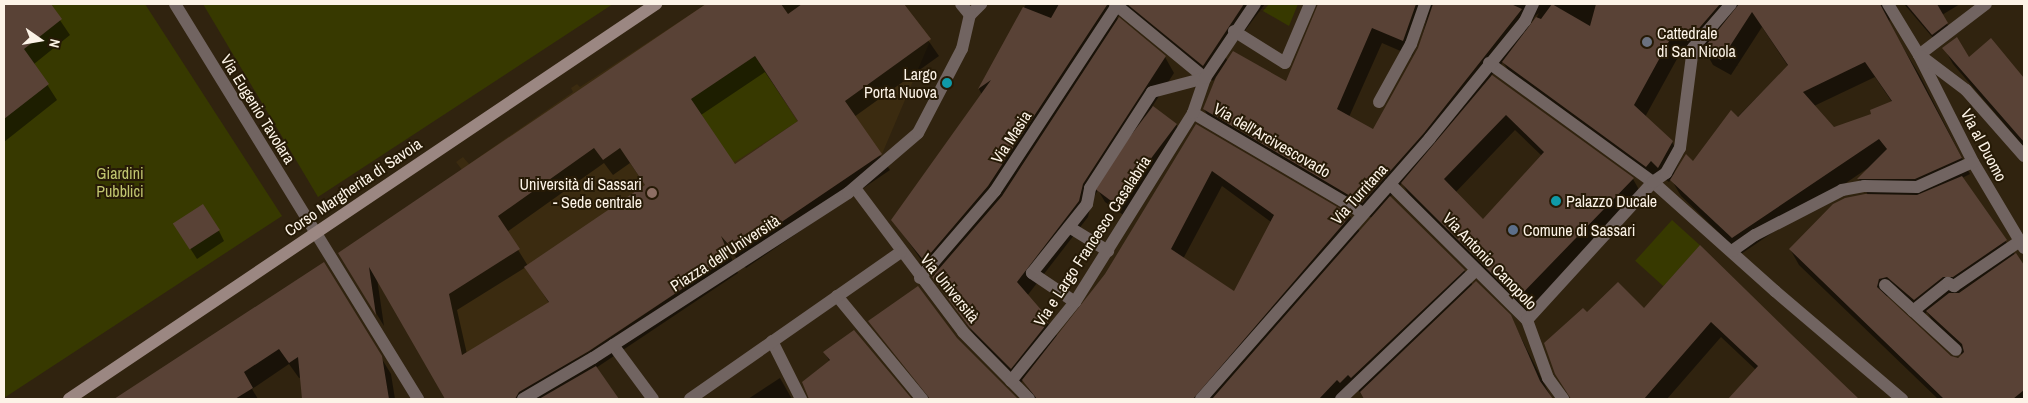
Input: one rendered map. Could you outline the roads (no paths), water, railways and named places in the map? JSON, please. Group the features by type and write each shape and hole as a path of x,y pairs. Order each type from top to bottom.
{"main road":[{"name":"Corso Margherita di Savoia","path":"70,399 315,231 656,4"}],"street":[{"name":"Via Eugenio Tavolara","path":"175,4 418,399"},
{"path":"961,4 970,14"},
{"path":"855,188 918,133 962,49 970,14 982,4"},
{"name":"Via dell'Arcivescovado","path":"1255,4 1234,31 1205,78 1193,113 1363,213"},
{"path":"1234,31 1285,63 1310,4"},
{"path":"1380,102 1411,44 1425,4"},
{"name":"Via Turritana","path":"1201,399 1390,184 1525,21 1533,4"},
{"path":"1527,320 1653,182 1666,173 1680,148 1693,48 1731,4"},
{"name":"Via al Duomo","path":"1888,4 1919,55 1973,162 2022,245"},
{"path":"1919,55 1986,4"},
{"path":"1116,5 1205,78"},
{"name":"Via Masia","path":"920,278 995,191 1116,5"},
{"name":"Via al Duomo","path":"1919,55 1966,90 2024,156"},
{"path":"1489,63 1653,182 1902,399"},
{"path":"1076,302 1032,273 1087,204 1090,188 1152,92 1205,78"},
{"name":"Via e Largo Francesco Casalabria","path":"1011,381 1076,302 1193,113"},
{"path":"1732,251 1755,235 1842,190 1864,186 1917,187 1973,162"},
{"name":"Via Antonio Canopolo","path":"1390,184 1527,320 1548,378 1563,399"},
{"name":"Via Università","path":"855,188 920,278 963,332 1029,399"},
{"name":"Piazza dell'Università","path":"523,399 593,358 855,188"},
{"path":"1069,226 1108,251"},
{"path":"1913,311 1948,283 1954,286 2022,245"},
{"path":"697,398 772,341 901,252"},
{"path":"1341,399 1476,270"},
{"path":"1885,286 1956,350"},
{"path":"837,296 922,399"},
{"path":"772,341 801,399"},
{"path":"613,345 652,399"}],"place":[{"name":"Cattedrale di San Nicola","path":"1647,42"},
{"name":"Largo Porta Nuova","path":"947,83"},
{"name":"Università di Sassari - Sede centrale","path":"652,193"},
{"name":"Palazzo Ducale","path":"1556,201"},
{"name":"Comune di Sassari","path":"1513,230"}],"park label":[{"name":"Giardini Pubblici","path":"120,182"}]}
